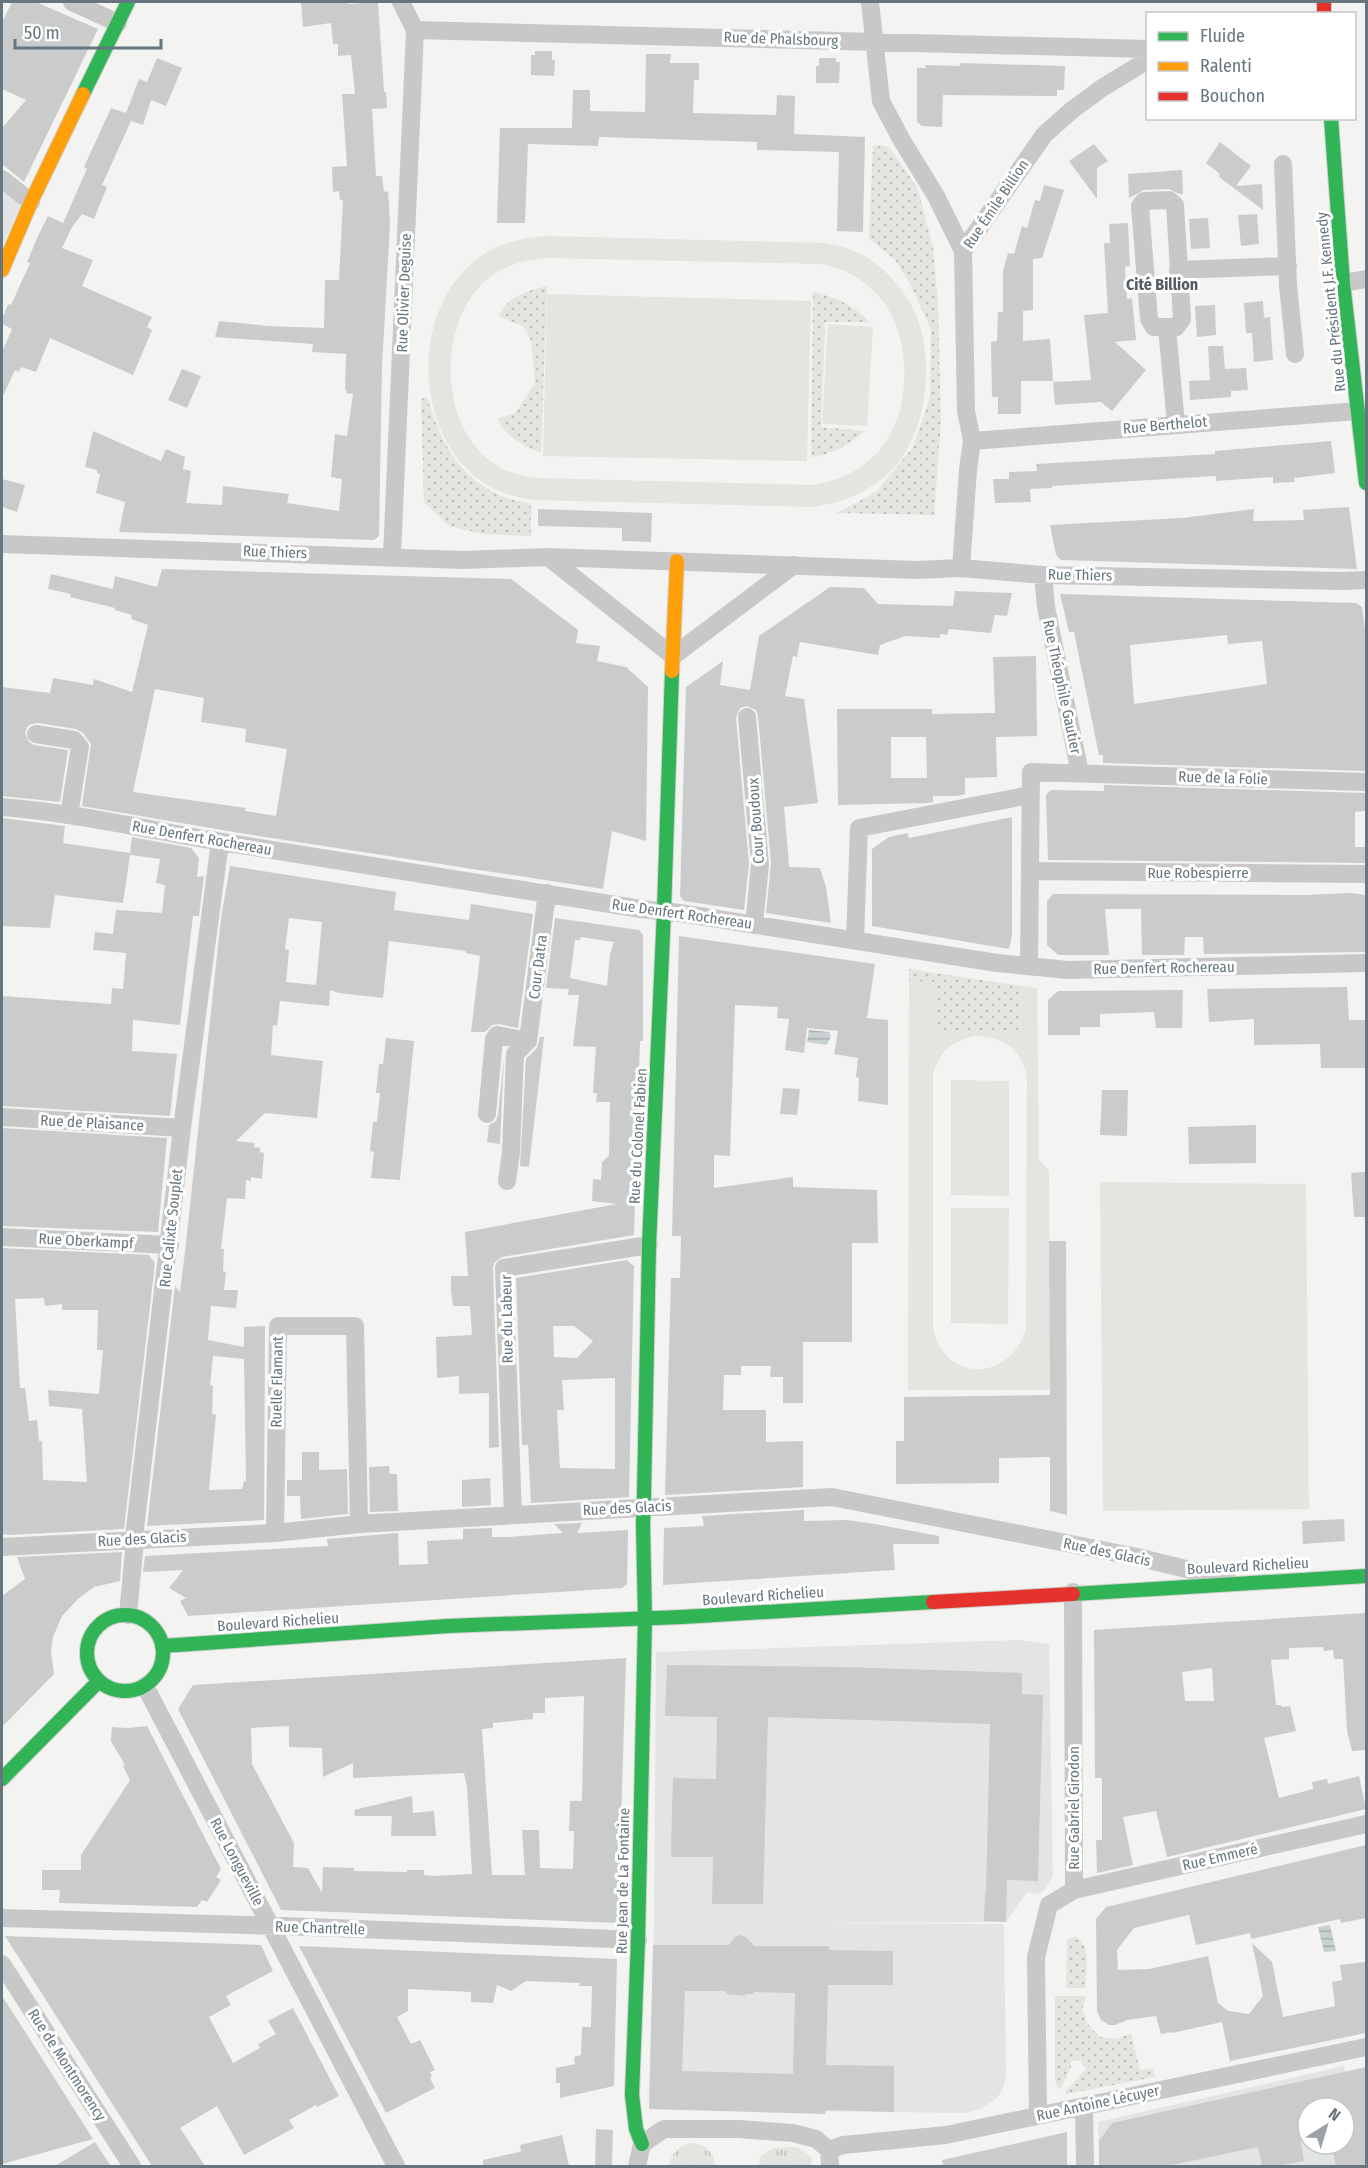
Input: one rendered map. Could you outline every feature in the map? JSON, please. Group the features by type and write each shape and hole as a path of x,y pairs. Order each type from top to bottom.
{"main road":[{"path":"2,270 31,202 128,2"},
{"name":"Rue du Président J.F. Kennedy","path":"1331,120 1343,283 1366,483"},
{"name":"Rue du Colonel Fabien","path":"645,1618 643,1525 649,1245 664,911 670,704 678,561"},
{"name":"Boulevard Richelieu","path":"162,1646 448,1626 682,1617 1366,1576"},
{"path":"116,1616 128,1616 146,1622 159,1637 162,1646 160,1668 145,1686 133,1690 121,1691 109,1688 99,1681 87,1661 90,1638 96,1628 116,1616"},
{"name":"Rue Jean de La Fontaine","path":"642,2144 636,2129 632,2095 645,1618"},
{"path":"2,1779 99,1681"}],"street":[{"path":"72,2 118,23"},
{"path":"401,2 415,30"},
{"path":"870,2 881,101 936,196 963,251"},
{"name":"Rue de Phalsbourg","path":"415,30 1146,49"},
{"name":"Rue Olivier Deguise","path":"392,556 415,30"},
{"name":"Rue Émile Billion","path":"961,568 972,441 966,411 963,251 1044,135 1095,93 1146,61"},
{"path":"1283,164 1295,354"},
{"path":"2,179 31,202"},
{"path":"1169,200 1175,205 1182,319 1176,327 1167,328 1154,327 1149,319 1140,206 1144,201 1169,200"},
{"path":"1179,270 1288,266"},
{"path":"1343,283 1366,279"},
{"path":"1167,328 1176,424"},
{"name":"Rue Berthelot","path":"972,441 1358,411"},
{"name":"Rue Thiers","path":"2,544 462,560 548,557 916,570 961,568 1043,575 1366,580"},
{"path":"548,557 673,656 794,565"},
{"name":"Rue Théophile Gautier","path":"1029,965 1031,772 1080,773 1046,607 1043,575"},
{"name":"Cour Boudoux","path":"747,717 760,864 754,925"},
{"path":"36,734 74,740 80,747 69,815"},
{"name":"Rue de la Folie","path":"1080,773 1366,782"},
{"path":"855,940 859,828 1030,795"},
{"name":"Rue Denfert Rochereau","path":"2,807 69,815 220,842 997,963 1068,970 1366,963"},
{"name":"Rue Calixte Souplet","path":"128,1616 135,1528 182,1128 220,842"},
{"name":"Rue Robespierre","path":"1030,872 1366,874"},
{"name":"Cour Datra","path":"507,1181 511,1152 515,1054 528,1041 547,893"},
{"path":"487,1114 494,1039 497,1035 528,1041"},
{"name":"Rue de Plaisance","path":"2,1118 182,1128"},
{"name":"Rue Oberkampf","path":"2,1237 170,1245"},
{"name":"Rue du Labeur","path":"513,1515 504,1268 649,1245"},
{"name":"Ruelle Flamant","path":"275,1533 278,1326 355,1326 359,1524"},
{"name":"Rue des Glacis","path":"2,1547 275,1533 359,1524 832,1497 1137,1557 1244,1582"},
{"name":"Rue Gabriel Girodon","path":"1038,2116 1036,1957 1049,1905 1074,1890 1073,1593"},
{"name":"Rue Longueville","path":"145,1686 396,2166"},
{"name":"Rue Emmeré","path":"1074,1890 1366,1824"},
{"name":"Rue Chantrelle","path":"2,1918 638,1940"},
{"name":"Rue de Montmorency","path":"2,1964 132,2166"},
{"name":"Rue Antoine Lécuyer","path":"829,2158 843,2145 946,2135 1366,2047"},
{"path":"1084,2106 1085,2166"},
{"path":"637,2166 642,2144 664,2128 738,2129 793,2133 816,2139 829,2158"}],"shaded area":[{"path":"2,191 21,204 2,247"},
{"path":"809,1030 829,1032 831,1036 827,1045 807,1042"},
{"path":"1019,1640 1049,1644 1053,1876 1046,1888 1039,1894 1027,1892 1006,1922 790,1923 1004,1924 1006,2076 1003,2089 996,2099 978,2110 964,2113 649,2109 654,1923 656,1652"},
{"path":"1330,1925 1336,1951 1324,1952 1318,1927"},
{"path":"1344,2066 1352,2096 1296,2096 1296,2156 1356,2156 1356,2113 1366,2152 1366,2166 1099,2166 1098,2122"}],"green space":[{"path":"873,145 889,147 917,187 933,247 938,304 941,422 934,515 837,513 876,492 913,447 930,397 931,329 910,284 896,261 869,238"},
{"path":"545,236 824,243 848,249 866,257 889,275 905,294 920,326 926,367 925,389 916,431 907,449 896,465 878,482 847,499 812,507 534,500 509,495 479,480 452,451 439,424 431,394 428,363 432,332 442,303 459,277 481,256 504,244","holes":["546,258 821,264 850,274 875,292 894,320 903,352 904,388 896,422 879,451 848,474 811,485 536,478 501,468 479,451 464,429 454,402 451,373 453,344 461,316 475,292 494,274 506,267"]},
{"path":"547,286 541,453 516,440 505,431 497,419 515,413 535,383 531,341 524,327 499,316 502,309 513,299 526,292"},
{"path":"813,292 844,302 870,322 825,322 821,427 864,431 840,448 811,457"},
{"path":"547,294 811,301 807,461 543,456"},
{"path":"828,324 873,327 867,426 822,424"},
{"path":"427,397 437,426 460,465 481,485 499,495 531,504 531,536 483,534 449,526 424,502 421,399"},
{"path":"909,969 1022,986 1020,1030 937,1030 937,982 909,981"},
{"path":"909,981 937,982 937,1030 1020,1030 1022,986 1037,988 1039,1159 1049,1171 1050,1390 908,1390","holes":["974,1036 984,1036 1010,1046 1021,1060 1027,1079 1026,1329 1018,1347 1006,1359 992,1367 977,1369 962,1366 949,1358 939,1345 933,1326 933,1074 939,1059 953,1044"]},
{"path":"951,1080 1009,1081 1009,1196 951,1195"},
{"path":"1100,1182 1306,1184 1309,1509 1103,1511"},
{"path":"951,1208 1009,1208 1008,1324 951,1323"},
{"path":"1075,1936 1084,1945 1086,1952 1085,1988 1066,1988 1067,1940"},
{"path":"1055,1996 1086,1996 1082,2010 1087,2023 1100,2037 1116,2039 1131,2034 1140,2070 1153,2068 1155,2077 1066,2094 1066,2091 1086,2069 1080,2060 1071,2061 1071,2067 1061,2088 1058,2089 1055,2080"},
{"path":"688,2143 699,2144 707,2149 713,2156 716,2166 669,2166 675,2152"},
{"path":"797,2147 812,2157 811,2166 759,2166 760,2157 773,2148"}],"building":[{"path":"12,2 36,2 98,29 24,182 2,164 2,128 26,100 2,89 2,22"},
{"path":"301,2 348,2 348,4 378,2 387,108 372,109 376,176 382,176 384,192 388,191 390,223 382,367 379,536 374,540 119,532 125,502 96,493 100,474 97,470 85,467 93,431 161,461 166,449 185,457 183,469 191,471 186,503 222,505 223,486 289,494 287,503 339,511 342,479 331,477 335,434 347,436 353,394 346,393 347,390 345,390 346,354 312,352 313,344 215,337 219,321 324,328 325,280 339,280 343,200 340,200 339,191 333,192 332,167 347,166 342,94 355,94 351,55 338,56 338,44 333,44 331,23 303,27"},
{"path":"535,51 552,51 552,60 555,60 554,76 531,75 531,55 535,55"},
{"path":"646,54 671,54 670,63 699,63 699,80 694,80 693,113 776,115 777,95 795,96 794,134 865,137 863,232 837,231 839,152 757,150 757,142 599,137 598,146 528,144 525,223 497,223 500,128 572,128 573,90 590,90 590,111 645,112"},
{"path":"157,58 182,68 166,106 151,100 143,125 131,121 102,185 107,187 94,219 82,214 72,227 62,248 93,260 82,286 152,317 147,327 152,330 133,375 50,338 36,372 21,367 19,372 15,370 2,398 2,352 12,329 2,324 2,319 30,263 27,262 38,236 48,216 63,223 87,169 84,167 111,108 126,113 139,79 147,82"},
{"path":"819,58 836,58 836,62 840,62 839,83 816,83 816,66 819,66"},
{"path":"961,63 1065,66 1064,90 1057,90 1057,96 943,95 942,127 922,126 917,122 917,68 926,68 925,65 959,66"},
{"path":"1220,142 1251,166 1236,186 1262,184 1263,210 1219,177 1220,174 1206,163"},
{"path":"1094,144 1108,161 1097,168 1097,199 1069,161"},
{"path":"1182,170 1183,194 1169,189 1144,190 1129,198 1128,174"},
{"path":"1044,185 1064,190 1042,258 1033,259 1033,310 1023,311 1023,341 1050,339 1053,381 1021,381 1021,414 998,414 998,397 992,397 991,342 997,341 998,312 1003,312 1003,271 1008,253 1014,254 1022,226 1027,228 1035,200 1040,201"},
{"path":"1257,214 1259,244 1241,246 1238,215"},
{"path":"1208,218 1210,248 1191,249 1189,219"},
{"path":"1128,223 1130,266 1125,267 1127,299 1132,298 1136,340 1115,342 1146,370 1112,411 1101,402 1055,405 1053,382 1091,380 1084,315 1108,313 1104,243 1110,243 1109,224"},
{"path":"1263,301 1264,318 1270,317 1273,360 1254,362 1252,333 1246,333 1244,303"},
{"path":"1215,305 1216,335 1197,337 1195,306"},
{"path":"1208,346 1223,346 1225,369 1246,368 1248,390 1231,391 1231,397 1190,400 1189,381 1210,380"},
{"path":"182,369 201,376 187,408 168,400"},
{"path":"1331,441 1335,473 1294,478 1295,482 1273,483 1273,477 1216,481 1216,476 1052,486 1052,488 1030,489 1031,502 995,503 993,479 1009,479 1009,472 1037,471 1036,464 1215,454 1215,451"},
{"path":"2,479 25,485 17,512 2,507"},
{"path":"1349,507 1357,569 1061,560 1056,555 1050,525 1182,518 1254,509 1253,521 1304,520 1303,510"},
{"path":"538,509 652,513 651,542 622,541 622,528 538,526"},
{"path":"162,569 511,579 578,630 576,643 600,646 597,661 626,667 648,687 646,841 612,831 603,889 240,833 82,806 91,744 83,733 76,729 38,723 27,727 25,733 29,742 34,745 68,750 60,802 2,796 2,687 50,693 53,678 93,685 94,679 132,692 148,625 131,619 132,615 115,610 115,608 48,589 51,574 113,589 115,576 157,587","holes":["155,689 204,698 201,722 246,729 245,742 287,749 276,816 245,811 246,808 133,792"]},
{"path":"830,587 864,588 878,604 953,606 955,591 1012,593 1007,616 995,615 991,633 949,629 947,635 940,634 940,638 905,636 880,645 878,655 800,642 797,657 793,656 785,696 804,699 818,803 784,807 789,867 820,868 826,887 831,923 766,913 771,863 758,716 756,710 747,706 740,708 736,718 749,864 744,910 684,901 680,896 686,687 723,661 720,685 750,690 759,636"},
{"path":"1060,594 1356,603 1362,607 1366,637 1366,771 1103,763 1103,755 1099,755 1074,632 1069,632","holes":["1227,635 1228,644 1262,641 1267,684 1134,704 1130,645"]},
{"path":"1036,656 1037,736 996,737 997,777 965,778 965,794 933,796 933,802 838,805 837,709 932,709 932,714 995,713 993,657","holes":["891,737 926,737 927,778 891,778"]},
{"path":"1104,785 1365,793 1365,811 1355,812 1355,847 1366,847 1366,863 1048,860 1046,795 1051,790 1104,791"},
{"path":"1012,817 1012,935 1009,949 872,926 872,849 889,837 908,833 909,838"},
{"path":"2,818 65,826 63,843 130,853 132,837 191,848 199,858 197,877 204,876 199,916 193,916 180,1025 133,1020 132,1051 177,1054 170,1116 2,1106 2,996 111,1004 112,988 123,989 126,953 93,950 95,932 113,934 116,910 162,913 165,885 156,883 160,859 130,855 123,903 55,895 50,928 2,926"},
{"path":"230,866 396,892 394,910 469,920 471,904 533,914 518,1028 499,1024 492,1025 485,1032 471,1032 480,956 466,953 466,951 389,941 383,998 330,990 329,1006 280,1001 277,1026 273,1025 271,1055 323,1061 317,1118 265,1113 236,1141 255,1143 254,1147 260,1148 260,1152 264,1153 262,1179 251,1177 251,1181 246,1180 245,1199 227,1198 221,1249 224,1249 223,1271 226,1272 224,1290 238,1290 236,1308 211,1306 208,1340 244,1347 244,1327 265,1326 264,1520 147,1526 175,1286 180,1292 185,1252 221,918","holes":["289,918 322,922 316,985 286,982 289,950 285,949","213,1356 244,1359 246,1481 242,1489 209,1490 216,1415 212,1414 213,1386 210,1385"]},
{"path":"1351,893 1366,895 1366,952 1204,954 1203,937 1185,937 1184,955 1142,955 1141,909 1105,909 1109,955 1058,955 1047,945 1047,901 1053,894 1305,895"},
{"path":"555,918 639,930 643,935 643,1041 640,1041 634,1235 502,1257 494,1263 499,1447 489,1448 489,1393 459,1394 459,1376 437,1378 436,1337 472,1335 470,1306 453,1306 451,1291 451,1276 468,1276 465,1232 617,1204 592,1201 593,1179 601,1180 602,1162 609,1156 610,1102 596,1102 597,1093 593,1093 596,1047 573,1046 579,995 568,995 569,989 546,988","holes":["581,937 614,942 610,954 607,986 570,978 575,940 580,940"]},
{"path":"679,936 875,964 867,1018 888,1020 888,1105 858,1101 859,1078 856,1077 858,1058 834,1054 838,1031 807,1028 804,1053 785,1050 789,1019 777,1018 778,1007 735,1005 730,1156 714,1155 714,1188 793,1177 793,1187 877,1190 878,1243 852,1243 852,1342 803,1342 803,1403 783,1403 783,1377 770,1377 771,1366 741,1366 741,1375 724,1375 723,1410 766,1410 766,1442 803,1441 803,1487 665,1495 671,1278 680,1278 681,1236 672,1236"},
{"path":"1347,987 1349,1020 1366,1020 1366,1068 1321,1068 1320,1044 1254,1045 1254,1019 1209,1022 1207,989"},
{"path":"1183,990 1182,1028 1156,1028 1154,1012 1100,1014 1100,1027 1080,1027 1080,1035 1048,1035 1048,1000 1058,991"},
{"path":"540,1037 544,1037 529,1167 520,1166 526,1059 537,1048"},
{"path":"386,1038 414,1041 400,1180 371,1178 374,1152 370,1151 373,1122 377,1122 380,1093 376,1093 379,1064 383,1064"},
{"path":"504,1057 500,1144 487,1142 489,1125 496,1121 498,1115"},
{"path":"783,1088 800,1089 797,1115 780,1114"},
{"path":"1102,1090 1128,1090 1127,1136 1100,1135"},
{"path":"1256,1125 1256,1163 1189,1164 1188,1127"},
{"path":"2,1128 167,1138 158,1232 2,1226"},
{"path":"1366,1172 1366,1217 1354,1217 1351,1173"},
{"path":"1049,1241 1066,1241 1067,1515 1050,1511 1050,1457 999,1458 999,1483 896,1484 896,1441 904,1441 904,1397 1050,1395"},
{"path":"2,1248 149,1255 155,1263 124,1529 2,1534","holes":["44,1298 45,1306 62,1304 62,1310 98,1310 97,1350 103,1350 99,1394 48,1390 49,1406 82,1409 87,1482 43,1480 42,1441 39,1441 37,1420 29,1421 25,1388 20,1388 15,1299"]},
{"path":"627,1260 634,1266 629,1497 531,1503 528,1445 522,1445 516,1278","holes":["553,1326 574,1326 593,1341 577,1358 554,1357","615,1378 615,1469 560,1468 557,1410 564,1410 562,1380"]},
{"path":"302,1452 319,1452 319,1470 347,1469 348,1514 301,1519 300,1496 287,1496 287,1480 302,1480"},
{"path":"389,1466 390,1474 397,1474 398,1511 370,1512 369,1467"},
{"path":"490,1478 491,1505 462,1507 462,1480"},
{"path":"804,1510 804,1521 847,1520 875,1524 939,1536 939,1544 893,1544 895,1570 663,1585 664,1528 704,1526 702,1516"},
{"path":"1344,1519 1345,1541 1303,1544 1302,1521"},
{"path":"582,1523 577,1533 628,1530 627,1584 622,1588 188,1616 180,1601 186,1598 169,1588 183,1570 143,1572 145,1556 328,1546 327,1539 398,1533 399,1565 428,1564 427,1541 463,1539 463,1529 492,1528 492,1537 507,1537 563,1533 554,1524"},
{"path":"122,1552 120,1581 94,1587 79,1598 62,1616 53,1637 51,1651 54,1674 2,1727 2,1596 25,1579 17,1557"},
{"path":"1366,1613 1366,1750 1352,1751 1347,1731 1343,1659 1334,1659 1333,1650 1324,1651 1323,1647 1289,1648 1289,1659 1271,1660 1276,1705 1290,1706 1296,1731 1264,1738 1279,1798 1313,1789 1312,1782 1327,1779 1328,1784 1359,1776 1366,1809 1167,1857 1156,1811 1123,1817 1133,1865 1097,1873 1096,1840 1102,1840 1102,1778 1095,1778 1094,1630","holes":["1212,1668 1214,1701 1185,1701 1182,1672"]},
{"path":"626,1658 618,1923 281,1910 178,1709 193,1685","holes":["584,1696 582,1801 570,1801 569,1831 574,1831 573,1869 540,1868 539,1830 522,1830 525,1875 492,1875 482,1729 493,1728 493,1723 533,1719 533,1713 545,1713 545,1698","289,1726 289,1747 322,1748 323,1777 353,1763 353,1778 464,1773 467,1787 472,1874 432,1876 424,1875 424,1870 354,1871 354,1868 323,1867 322,1893 308,1868 293,1867 294,1843 252,1764 251,1728"]},
{"path":"667,1665 843,1667 1022,1673 1022,1694 1043,1695 1038,1881 1007,1880 1006,1922 984,1921 990,1724 768,1717 763,1904 712,1904 713,1857 671,1857 672,1805 673,1778 716,1779 717,1717 665,1716"},
{"path":"147,1726 221,1869 216,1877 221,1880 207,1902 202,1900 197,1907 59,1903 60,1890 42,1890 42,1870 81,1870 81,1855 130,1780 123,1766 125,1765 111,1741 112,1727"},
{"path":"412,1796 413,1813 434,1811 436,1836 391,1836 392,1816 355,1816 354,1810"},
{"path":"1366,1845 1366,1918 1341,1923 1340,1919 1251,1939 1250,1933 1196,1945 1189,1915 1134,1928 1117,1950 1118,1970 1149,1969 1208,1956 1218,2003 1228,2011 1249,2014 1263,1996 1252,1943 1272,1962 1283,2017 1335,2006 1332,1982 1342,1980 1340,1965 1366,1962 1366,2033 1230,2061 1222,2022 1161,2034 1156,2016 1127,2020 1115,2025 1109,2025 1101,2020 1097,2011 1096,1919 1106,1907"},
{"path":"739,1935 746,1937 754,1946 829,1946 829,1950 893,1951 893,1985 828,1985 826,2065 894,2066 894,2112 826,2110 825,2114 649,2109 653,1945 729,1945","holes":["685,1991 725,1991 727,1994 745,1996 745,1994 754,1992 795,1993 793,2074 682,2071"]},
{"path":"5,1936 261,1945 273,1971 226,1996 231,2005 209,2017 233,2063 260,2048 258,2044 276,2034 268,2021 293,2008 339,2096 317,2107 316,2105 289,2120 294,2128 244,2155 217,2106 180,2128 205,2166 152,2166"},
{"path":"299,1946 617,1959 614,2086 560,2098 560,2083 556,2083 556,2068 575,2064 574,2057 581,2055 582,2027 591,2027 592,1986 579,1986 580,1983 526,1981 511,1991 497,1985 493,2003 471,2002 471,1992 408,1989 408,2011 397,2017 411,2044 420,2040 435,2070 430,2072 432,2076 430,2078 435,2088 386,2113"},
{"path":"2,1996 24,2030 93,2139 2,2164"},
{"path":"1366,2067 1366,2166 1336,2166 1334,2156 1356,2156 1356,2096 1296,2096 1296,2156 1303,2156 1304,2161 1278,2166 1262,2166 1258,2147 1167,2166 1099,2166 1099,2141 1112,2123"},
{"path":"596,2129 613,2130 612,2166 595,2166"},
{"path":"1067,2132 1067,2166 943,2166 942,2160"},
{"path":"562,2135 569,2166 483,2166 483,2160 521,2151 520,2145"},
{"path":"95,2142 111,2166 55,2166"}],"traffic: fast":[{"path":"83,94 128,2"},
{"path":"1331,120 1343,283 1366,483"},
{"path":"644,1495 649,1245 672,671"},
{"path":"643,1525 644,1495"},
{"path":"642,2144 636,2129 632,2095 645,1618 643,1525"},
{"path":"1073,1594 1366,1576"},
{"path":"162,1646 448,1626 682,1617 933,1602"},
{"path":"125,1615 139,1618 152,1626 160,1639 163,1653 160,1667 152,1680 139,1688 125,1691 111,1688 98,1680 90,1667 87,1653 90,1639 98,1626 111,1618 125,1615"},
{"path":"2,1779 99,1681"}],"traffic: slow":[{"path":"2,270 31,202 83,94"},
{"path":"672,671 677,561"}],"traffic: jam":[{"path":"1324,2 1324,12"},
{"path":"933,1602 1073,1594"}],"district":[{"name":"Cité Billion","path":"1162,284"}]}
